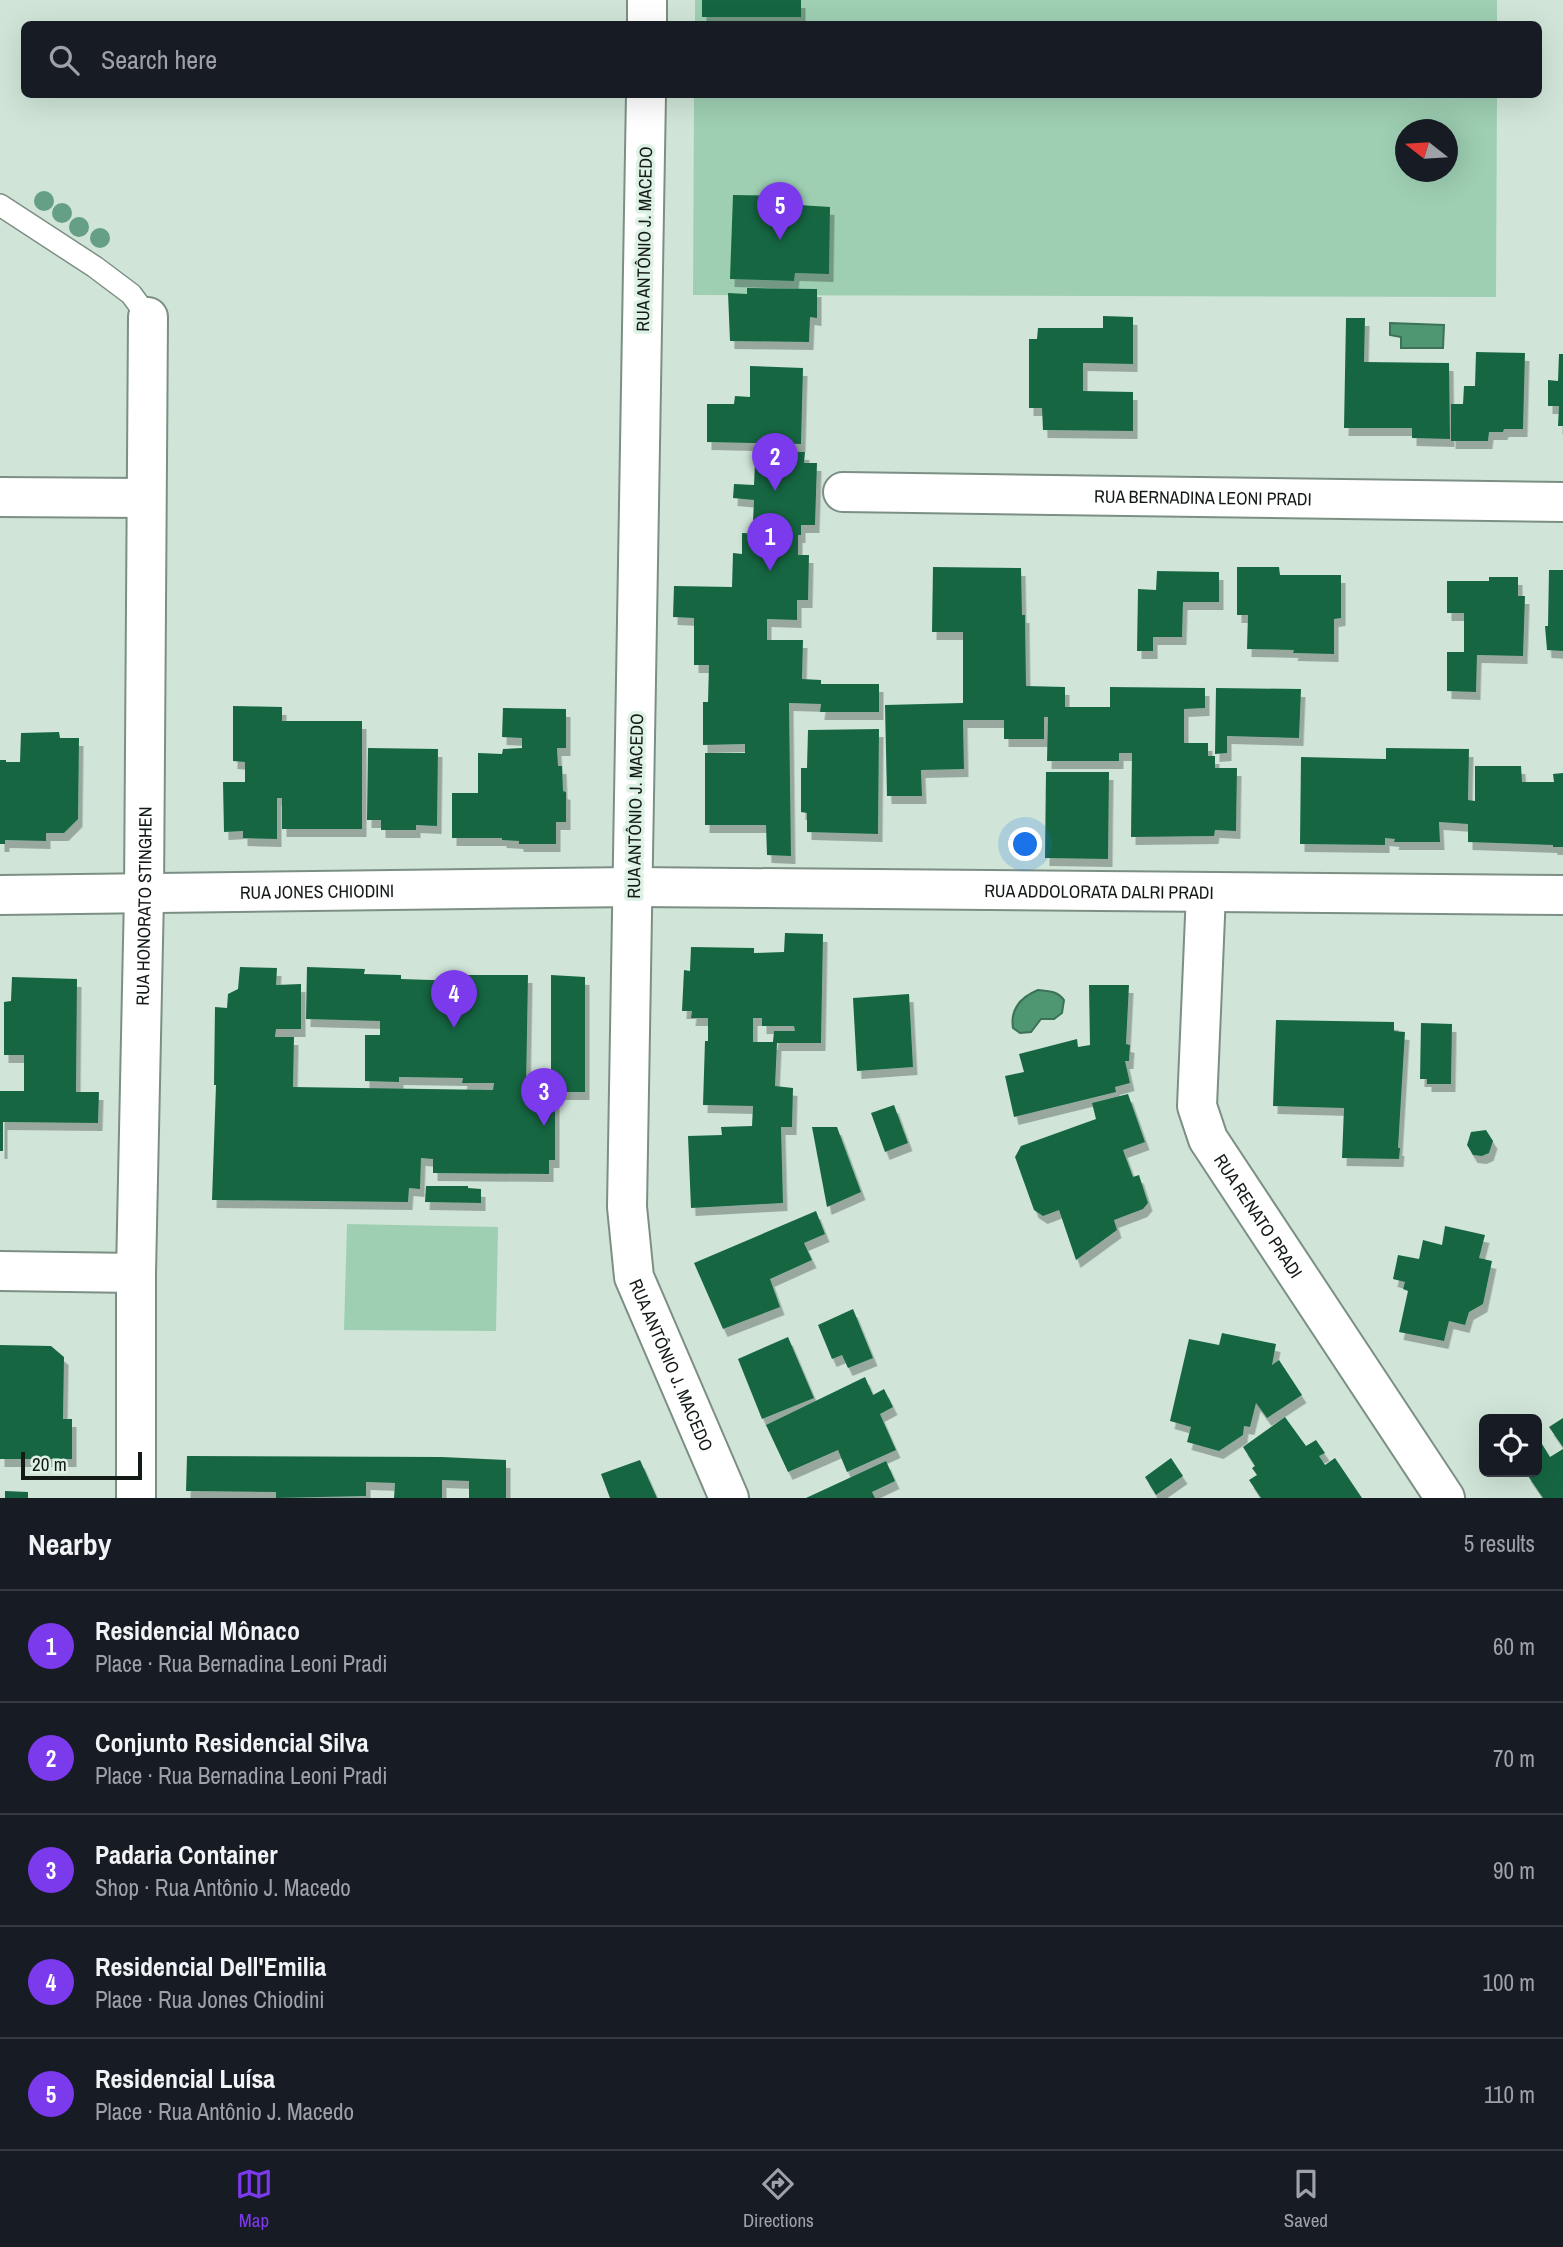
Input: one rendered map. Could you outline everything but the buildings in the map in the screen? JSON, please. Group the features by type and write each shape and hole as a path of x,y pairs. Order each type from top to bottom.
{"street":[{"path":"647,0 647,21"},
{"name":"RUA ANTÔNIO J. MACEDO","path":"646,98 627,1206 634,1277 729,1498"},
{"name":"RUA HONORATO STINGHEN","path":"136,1498 136,1273 144,895 148,317"},
{"name":"RUA BERNADINA LEONI PRADI","path":"843,492 1563,502"},
{"path":"0,497 145,498"},
{"name":"RUA ADDOLORATA DALRI PRADI","path":"633,887 1563,894"},
{"name":"RUA JONES CHIODINI","path":"0,895 633,887"},
{"name":"RUA RENATO PRADI","path":"1206,893 1197,1106 1208,1139 1445,1498"},
{"path":"0,1271 136,1273"}],"lane":[{"path":"0,205 131,293 148,317"}],"shaded area":[{"path":"695,0 1497,0 1497,21 695,21"},
{"path":"694,98 1497,98 1496,297 693,295"},
{"path":"1390,323 1444,325 1443,348 1401,348 1401,337 1390,335"},
{"path":"1038,990 1059,995 1064,1000 1062,1013 1054,1019 1041,1019 1031,1032 1020,1033 1013,1028 1015,1009 1026,996"},
{"path":"347,1224 498,1227 496,1331 344,1330"}],"place":[{"name":"Residencial Luísa","path":"780,240"},
{"name":"Conjunto Residencial Silva","path":"775,491"},
{"name":"Residencial Mônaco","path":"770,571"},
{"name":"Residencial Dell'Emilia","path":"454,1028"},
{"name":"Padaria Container","path":"544,1126"}]}
